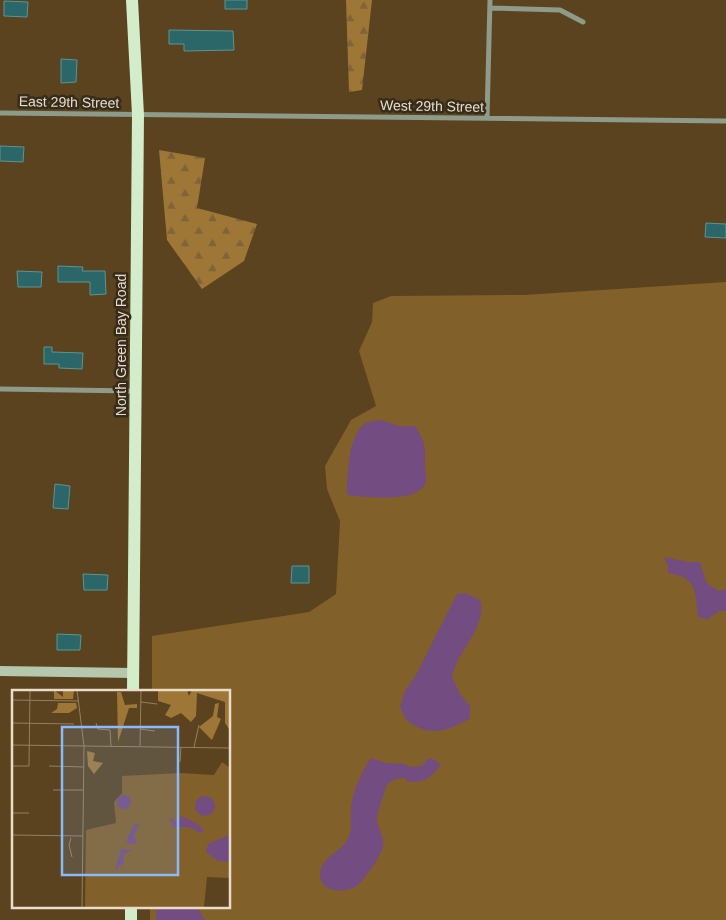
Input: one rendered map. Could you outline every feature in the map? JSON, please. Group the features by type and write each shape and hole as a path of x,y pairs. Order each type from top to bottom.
{"main road":[{"name":"North Green Bay Road","path":"132,0 138,114 133,690"}],"street":[{"path":"487,118 490,0"},
{"path":"490,8 560,10 583,22"},
{"name":"East 29th Street","path":"0,113 138,114"},
{"name":"West 29th Street","path":"138,114 726,121"},
{"path":"0,389 136,391"},
{"path":"0,671 133,673"}],"shaded area":[{"path":"726,282 726,920 150,920 150,908 230,908 230,690 152,690 152,636 309,612 336,594 340,521 327,489 325,466 351,420 376,406 359,351 372,322 373,303 391,296 524,295"},
{"path":"382,420 398,426 415,426 424,445 426,481 422,488 414,493 403,496 378,498 347,495 349,458 354,439 358,431 365,424"},
{"path":"664,557 688,562 700,562 706,582 718,591 726,589 726,611 719,611 708,619 698,617 693,587 684,578 668,573"},
{"path":"465,593 480,600 481,616 457,662 452,677 460,694 470,706 470,718 449,728 437,731 425,730 407,721 400,707 405,691 417,673 457,594"},
{"path":"371,758 386,763 405,764 411,767 422,766 428,758 441,765 424,780 409,782 404,778 400,778 393,780 387,785 377,818 383,843 380,854 368,874 358,885 347,890 334,890 324,885 320,873 324,862 348,838 351,808 356,788"},
{"path":"156,908 197,908 205,920 156,920"}],"green space":[{"path":"346,0 372,0 362,90 349,92"},
{"path":"159,150 205,158 197,208 257,224 244,261 202,289 167,240"}],"building":[{"path":"225,0 247,0 247,9 225,9"},
{"path":"4,1 28,2 27,17 4,16"},
{"path":"169,30 233,31 234,50 184,51 184,44 169,44"},
{"path":"61,59 77,60 76,82 61,83"},
{"path":"0,146 24,147 23,162 0,161"},
{"path":"706,223 726,224 726,238 705,237"},
{"path":"58,266 83,267 82,271 105,271 106,294 90,295 90,282 58,282"},
{"path":"17,271 42,272 41,287 18,287"},
{"path":"44,347 52,347 52,352 83,353 82,369 59,368 59,364 44,364"},
{"path":"55,484 70,486 68,509 53,508"},
{"path":"292,566 309,566 309,583 291,583"},
{"path":"83,574 108,575 107,590 84,590"},
{"path":"57,634 81,635 80,650 57,650"}]}
